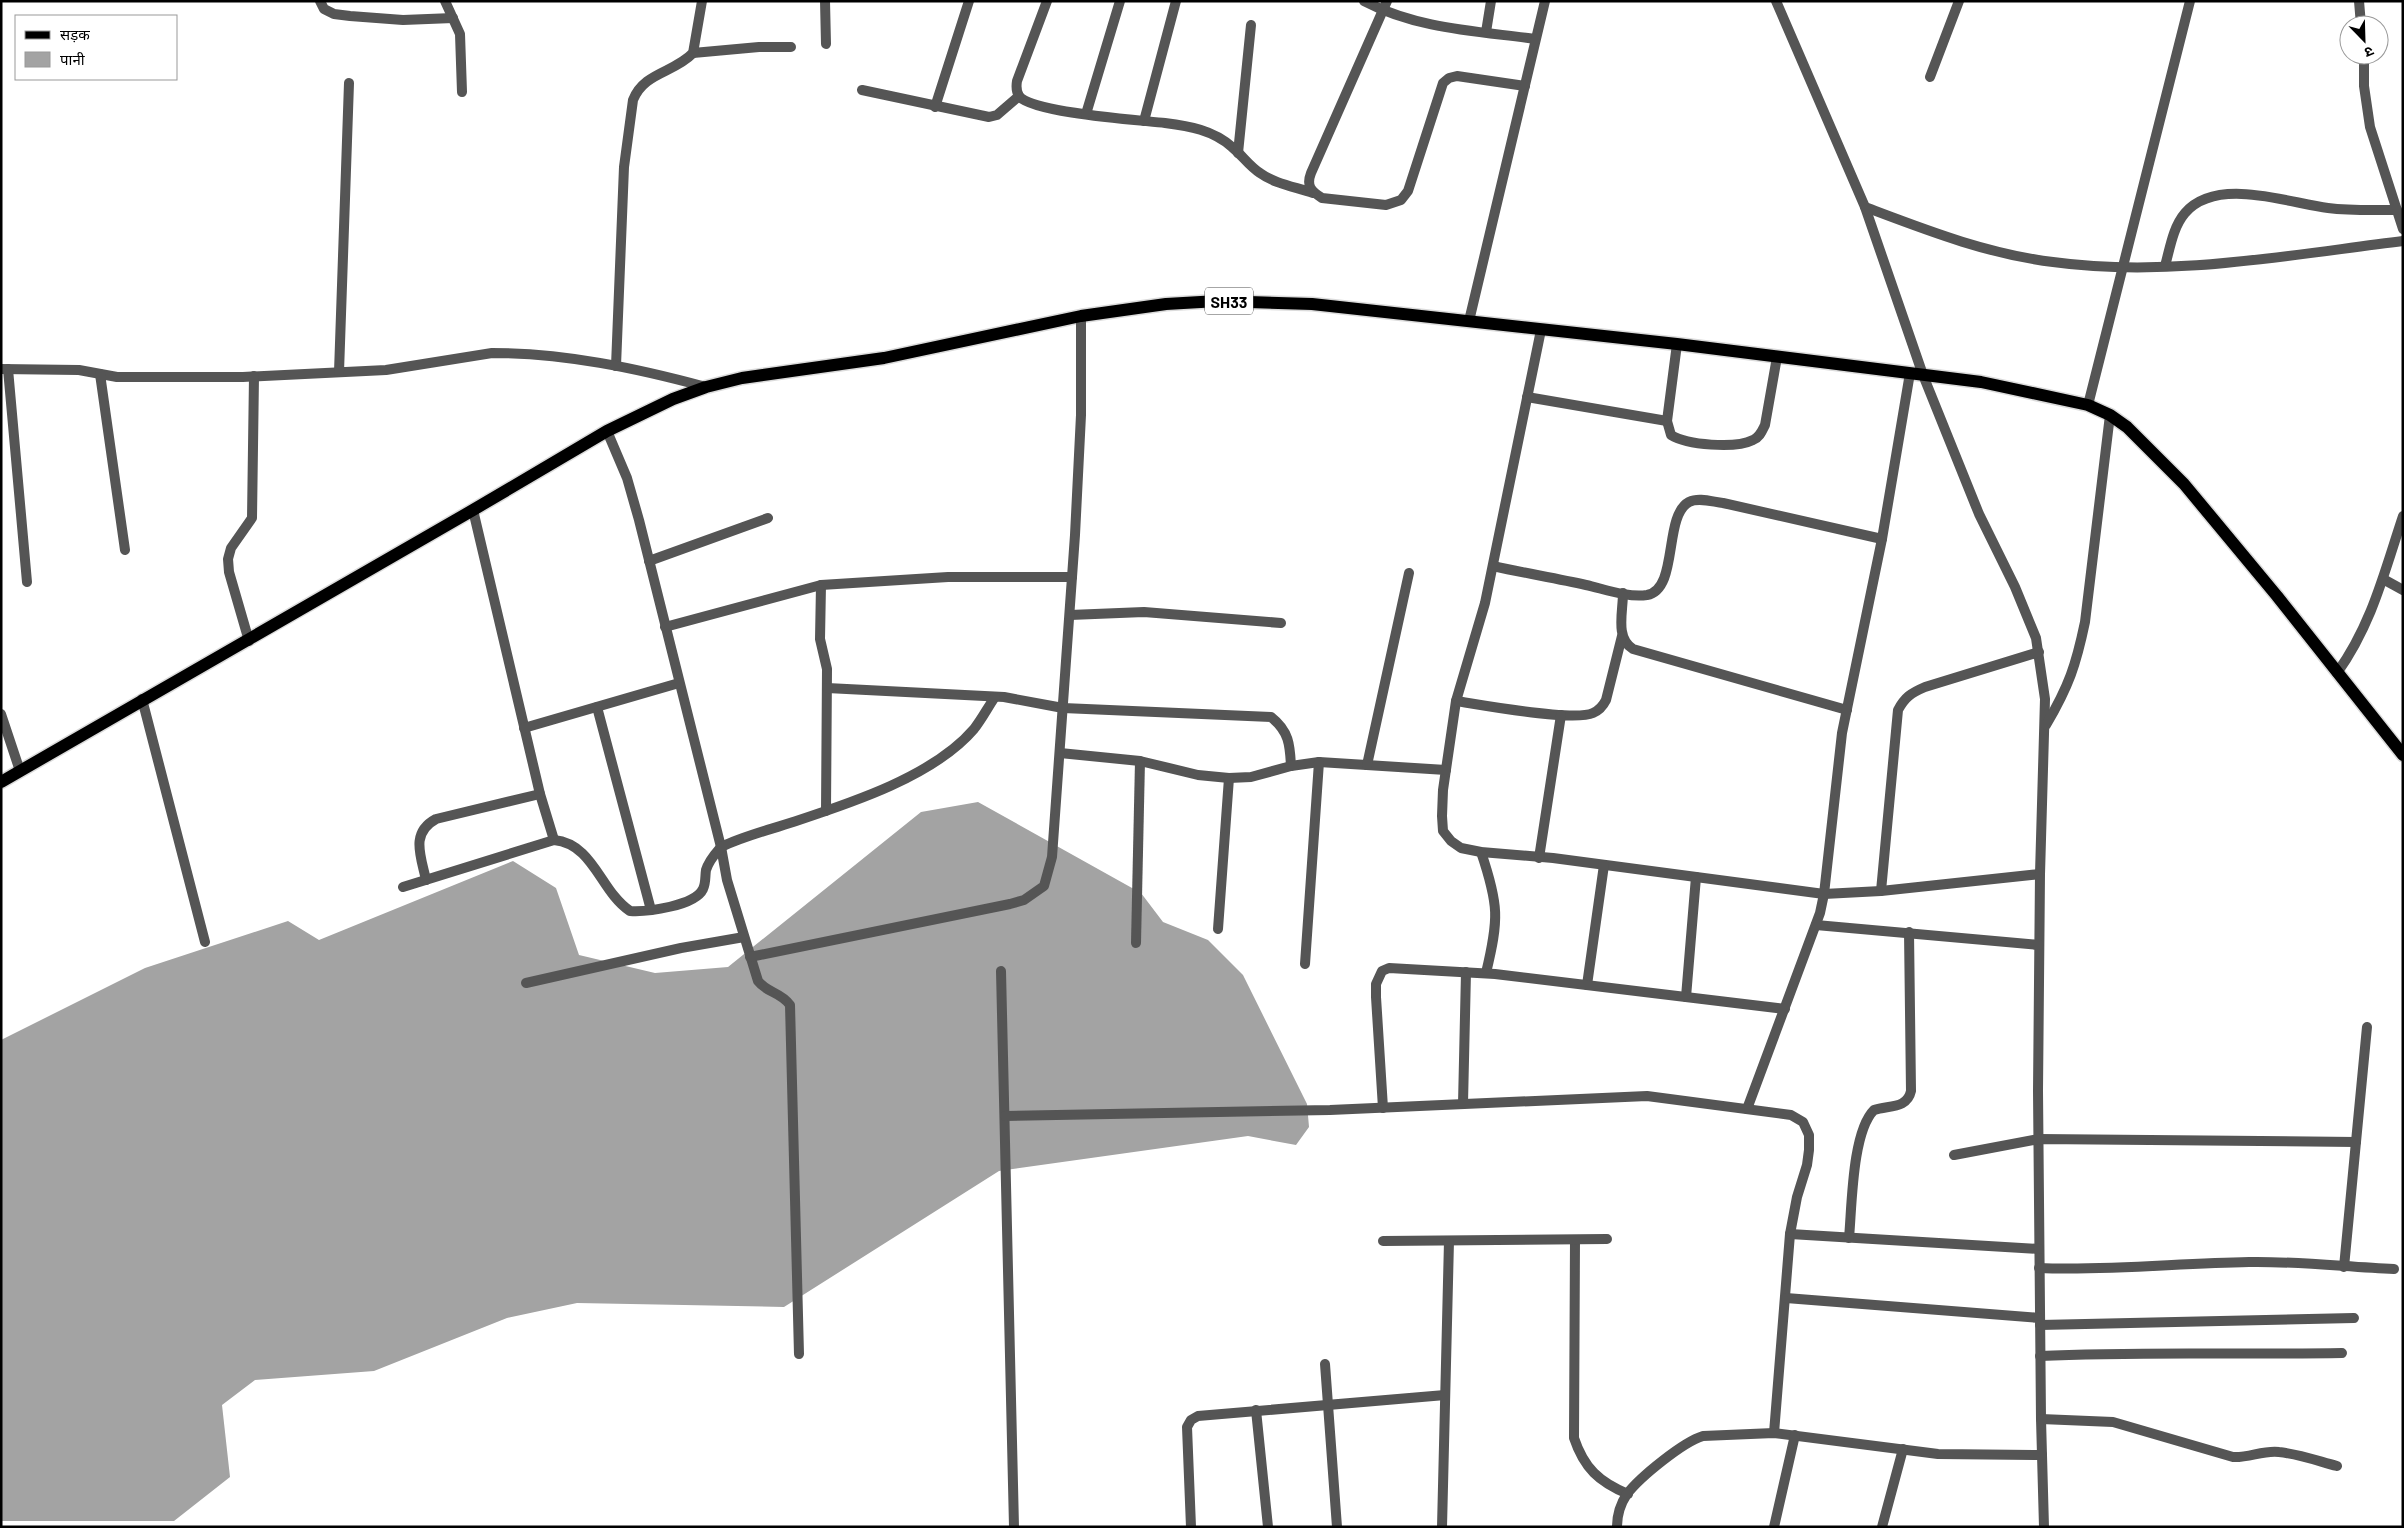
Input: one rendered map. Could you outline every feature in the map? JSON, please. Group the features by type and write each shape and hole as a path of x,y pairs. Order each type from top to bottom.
{"main road":[{"name":"SH33","path":"1,782 142,699 248,641 607,430 673,399 706,386 742,378 893,356 1081,316 1166,304 1260,301 1381,310 1982,382 2088,405 2110,415 2150,448 2184,484 2278,596 2403,756"}],"street":[{"path":"320,1 324,9 334,14 403,20 453,18"},
{"path":"445,1 460,34 462,48 462,92"},
{"path":"616,366 624,167 632,100 644,81 687,60 693,53 702,1"},
{"path":"825,1 826,44"},
{"path":"934,107 969,1"},
{"path":"1047,1 1017,81 1016,89 1019,96 1032,105 1086,114 1189,126 1208,132 1220,138 1261,174 1275,182 1314,193"},
{"path":"1086,114 1120,1"},
{"path":"1144,121 1176,1"},
{"path":"1364,1 1385,6 1427,25 1536,39"},
{"path":"1486,32 1491,1"},
{"path":"1469,321 1544,1"},
{"path":"1776,1 1865,207 1917,374 1979,514 2029,619 2039,652 2045,699 2039,945 2039,1268 2044,1527"},
{"path":"1930,77 1959,1"},
{"path":"2088,405 2190,1"},
{"path":"2359,1 2360,15"},
{"path":"1385,6 1308,182 1309,188 1322,198 1386,205 1400,200 1408,191 1443,83 1449,78 1457,76 1524,86"},
{"path":"1238,153 1251,25"},
{"path":"693,53 759,47 790,47"},
{"path":"2364,65 2364,86 2370,127 2403,229"},
{"path":"339,372 349,83"},
{"path":"862,90 934,107 989,117 997,115 1019,96"},
{"path":"2166,266 2177,226 2186,212 2198,202 2212,196 2266,196 2327,208 2397,210"},
{"path":"1865,207 1934,233 1990,250 2054,262 2122,266 2166,266 2277,257 2403,241"},
{"path":"750,957 1010,904 1035,894 1044,886 1052,857 1064,708 1081,415 1081,316"},
{"path":"1541,330 1493,566 1456,702 1443,790 1443,831 1451,841 1461,848 1481,852 1824,894 1881,891 2040,874"},
{"path":"1677,344 1667,421 1671,435 1681,441 1723,445 1742,444 1760,435 1765,425 1777,357"},
{"path":"27,582 5,369 62,369 124,377 254,376 386,370 492,353 558,357 636,368 706,386"},
{"path":"100,374 125,550"},
{"path":"1747,1109 1816,925 1824,894 1846,710 1917,374"},
{"path":"248,641 229,572 228,559 231,548 252,518 254,376"},
{"path":"1527,397 1667,421"},
{"path":"2044,727 2064,693 2079,652 2085,622 2110,415"},
{"path":"607,430 627,478 721,847 727,880 750,957 758,981 764,989 784,996 790,1005 792,1016 799,1354"},
{"path":"1493,566 1647,595 1656,590 1669,563 1678,518 1688,503 1697,500 1729,504 1882,539"},
{"path":"473,510 540,794 554,840"},
{"path":"2337,673 2362,633 2383,579 2403,516"},
{"path":"649,560 768,518"},
{"path":"1367,765 1408,574"},
{"path":"665,626 821,585 948,576 1072,577"},
{"path":"2383,579 2403,590"},
{"path":"821,585 820,639 826,659 827,688 826,811"},
{"path":"1456,702 1561,715 1592,714 1602,707 1606,700 1622,636 1623,592"},
{"path":"1070,615 1166,612 1281,623"},
{"path":"1622,636 1626,645 1633,649 1846,710"},
{"path":"1881,891 1898,710 1904,700 1910,693 1925,687 2039,652"},
{"path":"524,728 679,683"},
{"path":"827,688 995,697 1064,708 1272,717 1287,733 1291,766"},
{"path":"403,887 554,840 566,841 579,849 622,906 630,911 651,910 685,902 699,895 704,887 706,869 712,857 721,847 826,811 902,781 940,758 974,728 995,697"},
{"path":"142,699 205,942"},
{"path":"597,707 651,910"},
{"path":"1,714 20,771"},
{"path":"1539,858 1561,715"},
{"path":"1060,752 1140,762 1198,775 1228,778 1251,777 1291,766 1319,762 1446,770"},
{"path":"1136,944 1140,762"},
{"path":"1306,964 1319,762"},
{"path":"1218,928 1228,778"},
{"path":"426,880 419,850 420,836 426,824 436,819 540,794"},
{"path":"1481,852 1490,880 1496,911 1494,941 1486,974"},
{"path":"1587,986 1604,866"},
{"path":"1686,997 1696,877"},
{"path":"1816,925 2039,945"},
{"path":"1850,1238 1854,1179 1863,1125 1874,1110 1903,1104 1910,1098 1909,932"},
{"path":"526,983 682,948 744,937"},
{"path":"1383,1108 1376,984 1382,971 1389,968 1486,974 1785,1009"},
{"path":"1001,972 1014,1527"},
{"path":"1463,1104 1466,972"},
{"path":"2344,1267 2367,1027"},
{"path":"1005,1116 1383,1108 1647,1096 1791,1114 1803,1122 1809,1135 1807,1165 1797,1197 1790,1234 1774,1433"},
{"path":"1954,1155 2039,1139 2356,1142"},
{"path":"1790,1234 2039,1249"},
{"path":"1384,1241 1607,1239"},
{"path":"1442,1527 1448,1240"},
{"path":"1575,1240 1574,1438 1579,1452 1599,1479 1609,1486 1628,1494"},
{"path":"2039,1268 2101,1269 2174,1264 2251,1262 2394,1269"},
{"path":"1786,1298 2040,1322 2354,1318"},
{"path":"2040,1356 2168,1352 2232,1355 2342,1353"},
{"path":"1325,1364 1336,1527"},
{"path":"1192,1527 1187,1427 1191,1420 1198,1416 1328,1403 1445,1395"},
{"path":"1256,1410 1268,1527"},
{"path":"2041,1419 2113,1422 2233,1457 2245,1458 2265,1452 2279,1452 2337,1466"},
{"path":"1617,1527 1620,1510 1628,1494 1677,1448 1692,1439 1703,1436 1774,1433 1957,1454 2042,1455"},
{"path":"1774,1527 1795,1435"},
{"path":"1882,1527 1903,1449"}],"water":[{"path":"978,802 1141,893 1163,922 1208,940 1243,975 1307,1104 1309,1127 1296,1145 1248,1136 999,1171 784,1307 577,1303 507,1318 374,1371 255,1380 222,1405 230,1477 174,1521 1,1521 1,1040 145,968 288,921 319,940 513,861 556,888 579,955 655,973 728,967 921,812"}]}
